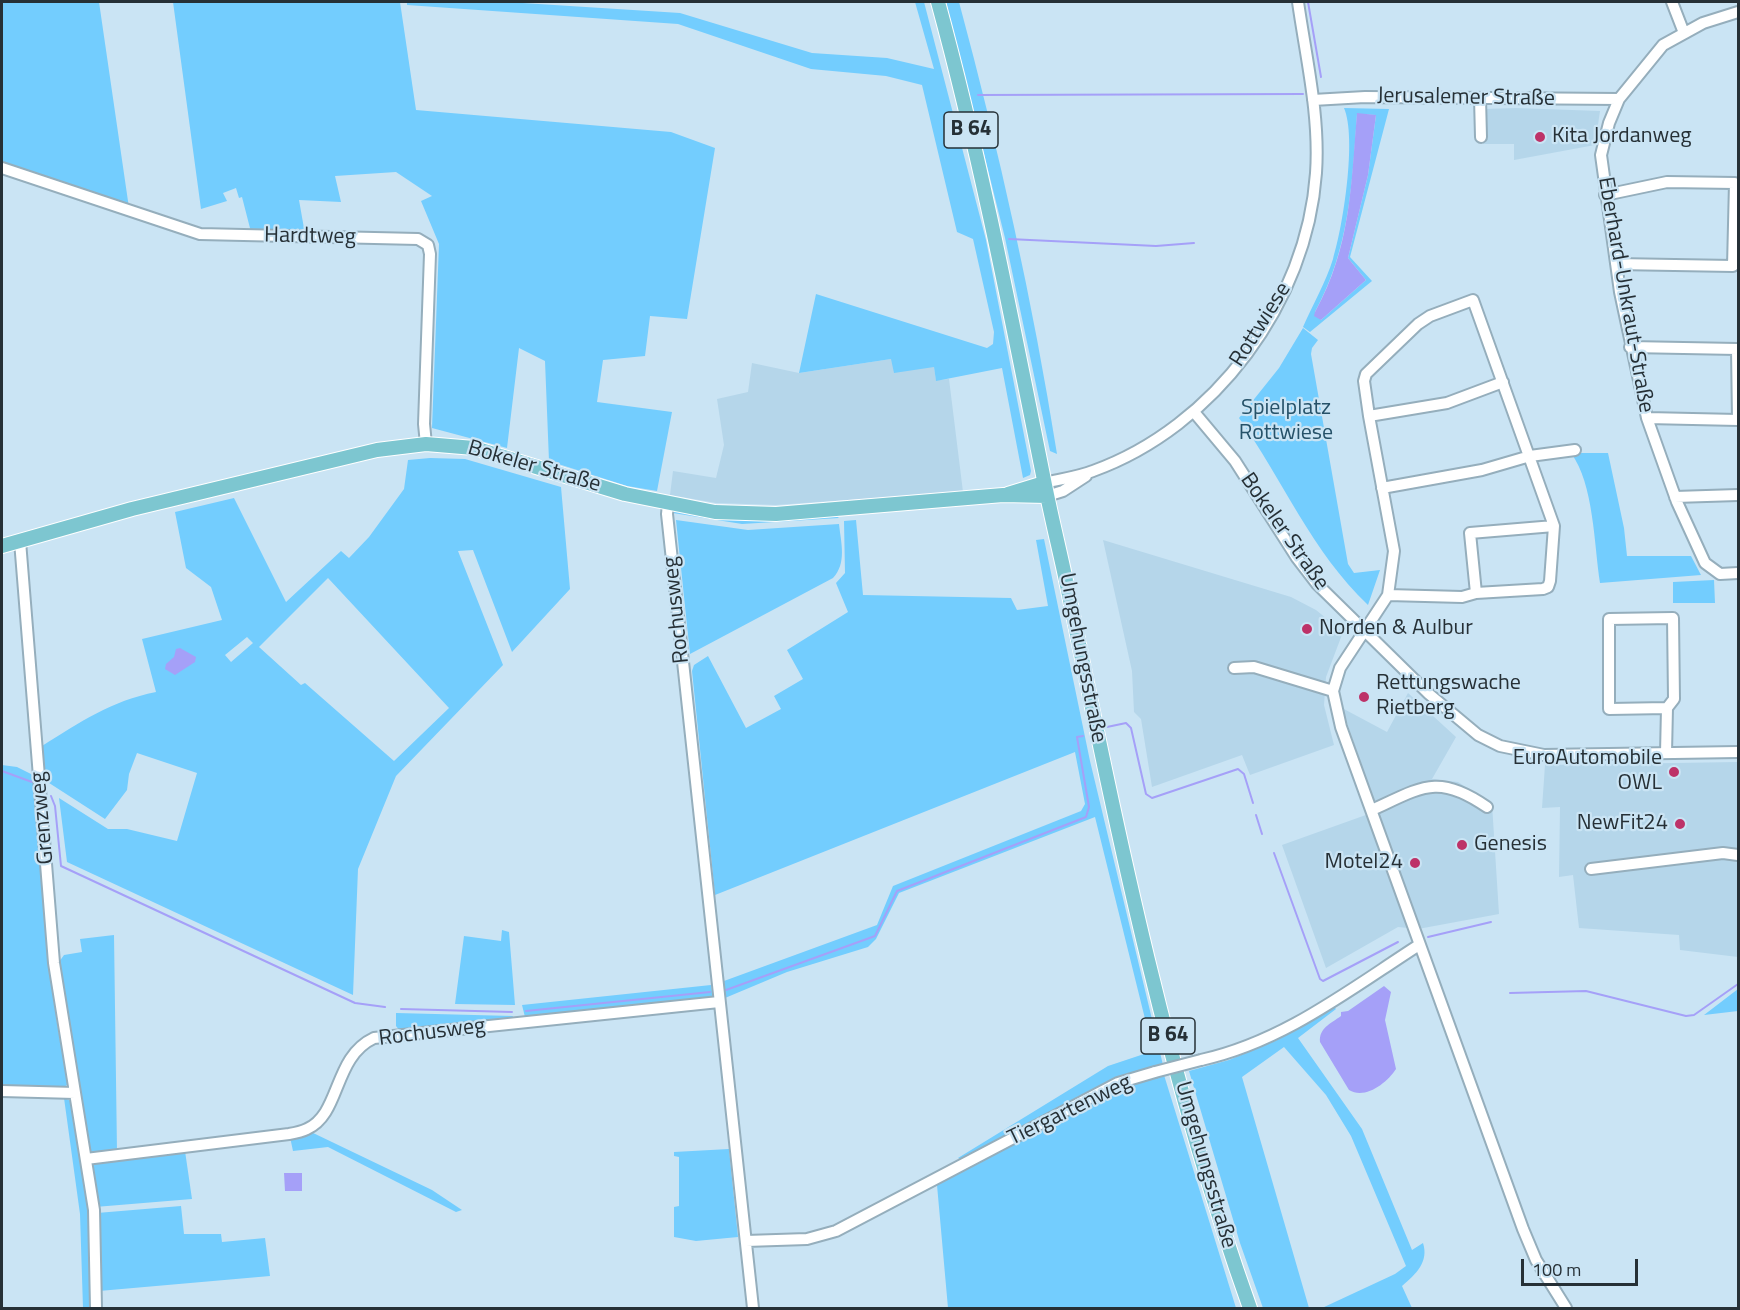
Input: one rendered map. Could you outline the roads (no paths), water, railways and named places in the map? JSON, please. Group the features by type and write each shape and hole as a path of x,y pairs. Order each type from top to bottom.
{"main road":[{"name":"Umgehungsstraße","path":"938,2 982,179 1145,948 1186,1103 1228,1248 1250,1308"},
{"name":"Bokeler Straße","path":"2,546 132,509 365,453 426,444 452,445 497,453 615,491 714,512 776,514 1003,495 1046,489"}],"street":[{"name":"Rottwiese","path":"1046,489 1063,491 1091,472 1155,441 1194,411 1221,384 1256,341 1282,297 1297,262 1314,191 1316,141 1298,2"},
{"path":"1672,2 1684,33"},
{"name":"Eberhard-Unkraut-Straße","path":"1738,12 1684,33 1664,45 1619,99 1609,123 1601,155 1605,195 1630,347 1647,418 1675,497 1705,564 1720,574 1738,573"},
{"name":"Jerusalemer Straße","path":"1312,100 1365,97 1619,99"},
{"path":"1480,98 1481,137"},
{"name":"Hardtweg","path":"2,168 200,234 418,239 428,245 430,254 424,424 426,444"},
{"path":"1605,195 1666,182 1735,183 1733,266 1616,264"},
{"path":"1388,595 1462,597 1476,593 1548,587 1554,526 1473,300 1430,316 1418,324 1370,368 1364,381 1394,550 1388,595 1340,668 1333,691 1341,727 1523,1229 1536,1260 1566,1308"},
{"path":"1630,347 1737,349 1738,420 1647,418"},
{"path":"1369,416 1447,403 1503,382"},
{"name":"Bokeler Straße","path":"1194,411 1235,461 1304,567 1333,601 1463,724 1500,747 1544,755 1738,752"},
{"path":"1382,488 1482,470 1530,456 1575,450"},
{"path":"1675,497 1738,495"},
{"name":"Rochusweg","path":"668,504 667,514 753,1308"},
{"path":"1476,593 1470,533 1554,526"},
{"name":"Grenzweg","path":"20,541 54,963 94,1210 96,1308"},
{"path":"1666,753 1667,708 1674,699 1673,618 1609,619 1609,709 1667,708"},
{"path":"1234,668 1254,668 1333,691"},
{"path":"1372,810 1419,788 1437,785 1456,788 1487,807"},
{"path":"1591,869 1724,853 1738,855"},
{"name":"Tiergartenweg","path":"746,1241 807,1239 836,1231 1118,1083 1228,1054 1277,1035 1419,945"},
{"name":"Rochusweg","path":"86,1160 289,1134 308,1129 322,1116 351,1056 364,1043 374,1038 719,1002"},
{"path":"2,1091 75,1093"}],"waterway":[{"path":"1308,2 1321,77"},
{"path":"978,95 1303,94"},
{"path":"1009,239 1156,246 1194,243"},
{"path":"1107,727 1126,723 1131,728 1146,794 1152,798 1238,769 1244,774 1253,803"},
{"path":"726,990 875,936 897,891 1086,817 1089,807 1077,737 1083,736"},
{"path":"2,771 32,782"},
{"path":"51,796 55,806 61,866 355,1003 385,1007"},
{"path":"1256,815 1262,834"},
{"path":"1274,853 1320,979 1323,981 1398,942"},
{"path":"1428,937 1491,922"},
{"path":"1510,993 1586,991 1686,1016 1694,1015 1738,984"},
{"path":"526,1011 710,992"},
{"path":"401,1009 512,1012"}],"place":[{"name":"Kita Jordanweg","path":"1540,137"},
{"name":"Norden & Aulbur","path":"1307,629"},
{"name":"Rettungswache Rietberg","path":"1364,697"},
{"name":"EuroAutomobile OWL","path":"1674,772"},
{"name":"NewFit24","path":"1680,824"},
{"name":"Genesis","path":"1462,845"},
{"name":"Motel24","path":"1415,863"}],"park label":[{"name":"Spielplatz Rottwiese","path":"1286,422"}]}
